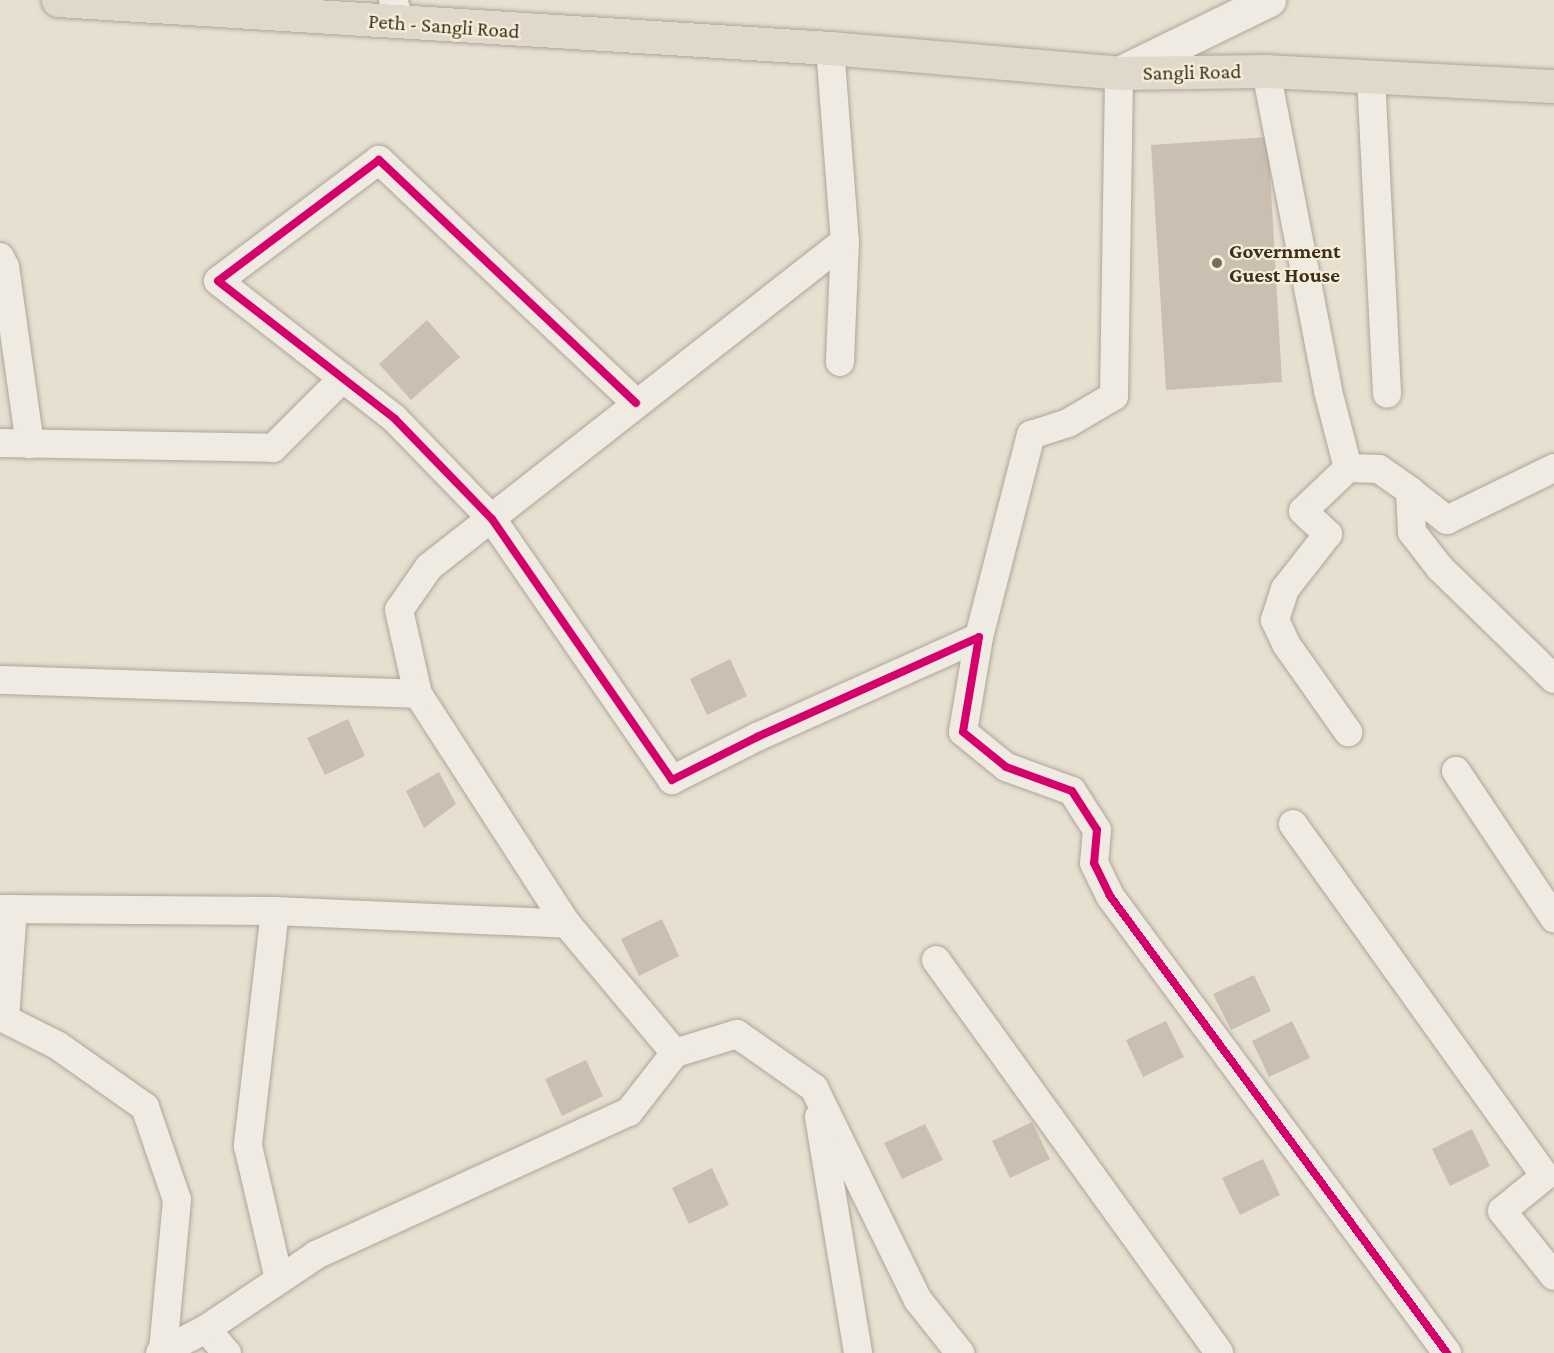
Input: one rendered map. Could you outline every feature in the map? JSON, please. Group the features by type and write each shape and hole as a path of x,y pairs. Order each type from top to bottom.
{"highway":[{"name":"Peth - Sangli Road","path":"58,0 397,12 830,48"},
{"name":"Sangli Road","path":"830,48 1119,72 1266,71 1554,86"}],"main road":[{"path":"1119,72 1224,9 1269,0"}],"street":[{"path":"830,48 845,241 840,362"},
{"path":"1266,71 1328,391 1348,468"},
{"path":"1119,72 1114,396 1068,423 1031,435 979,637 963,732 1006,767 1072,791 1097,830 1094,863 1110,896 1447,1353"},
{"path":"1371,77 1387,394"},
{"path":"636,403 379,160 218,281 395,419 492,519 672,780 757,736 979,637"},
{"path":"675,1053 567,924 418,694 399,610 429,567 845,241"},
{"path":"2,264 30,444"},
{"path":"0,443 273,448 343,378"},
{"path":"1348,732 1286,644 1275,620 1285,589 1328,534 1303,511 1348,468 1379,469 1447,520 1554,468"},
{"path":"1410,490 1412,532 1440,568 1554,679"},
{"path":"0,680 418,694"},
{"path":"1456,771 1554,918"},
{"path":"1293,824 1545,1176 1502,1211 1554,1276"},
{"path":"161,1352 177,1200 145,1107 57,1045 5,1019 7,909 275,911 567,924"},
{"path":"275,911 248,1146 279,1279"},
{"path":"936,960 1220,1353"},
{"path":"161,1352 206,1329 316,1255 629,1112 675,1053 737,1034 814,1088 918,1300 960,1353"},
{"path":"814,1088 858,1353"},
{"path":"206,1329 227,1353"}],"building":[{"name":"Government Guest House","path":"1268,137 1282,382 1166,390 1151,145"},
{"path":"427,320 460,357 411,400 379,364"},
{"path":"730,659 747,696 707,715 690,679"},
{"path":"348,719 365,756 325,775 307,738"},
{"path":"439,772 456,804 424,828 406,791"},
{"path":"662,919 679,956 639,976 621,939"},
{"path":"1254,975 1271,1011 1231,1030 1213,994"},
{"path":"1166,1021 1184,1057 1143,1077 1126,1040"},
{"path":"1292,1021 1310,1058 1269,1077 1252,1041"},
{"path":"586,1060 603,1096 562,1116 545,1079"},
{"path":"1032,1122 1050,1159 1010,1178 992,1141"},
{"path":"925,1124 943,1160 902,1179 884,1143"},
{"path":"1472,1129 1490,1166 1450,1186 1432,1149"},
{"path":"1263,1159 1280,1195 1240,1215 1222,1178"},
{"path":"712,1168 729,1205 689,1224 672,1188"}],"cycle path":[{"path":"636,403 379,160 218,281 395,419 492,519 672,780 757,737 979,637 963,732 1006,767 1072,791 1097,830 1094,863 1110,896 1447,1353"}],"place":[{"name":"Government Guest House","path":"1217,263"}]}
